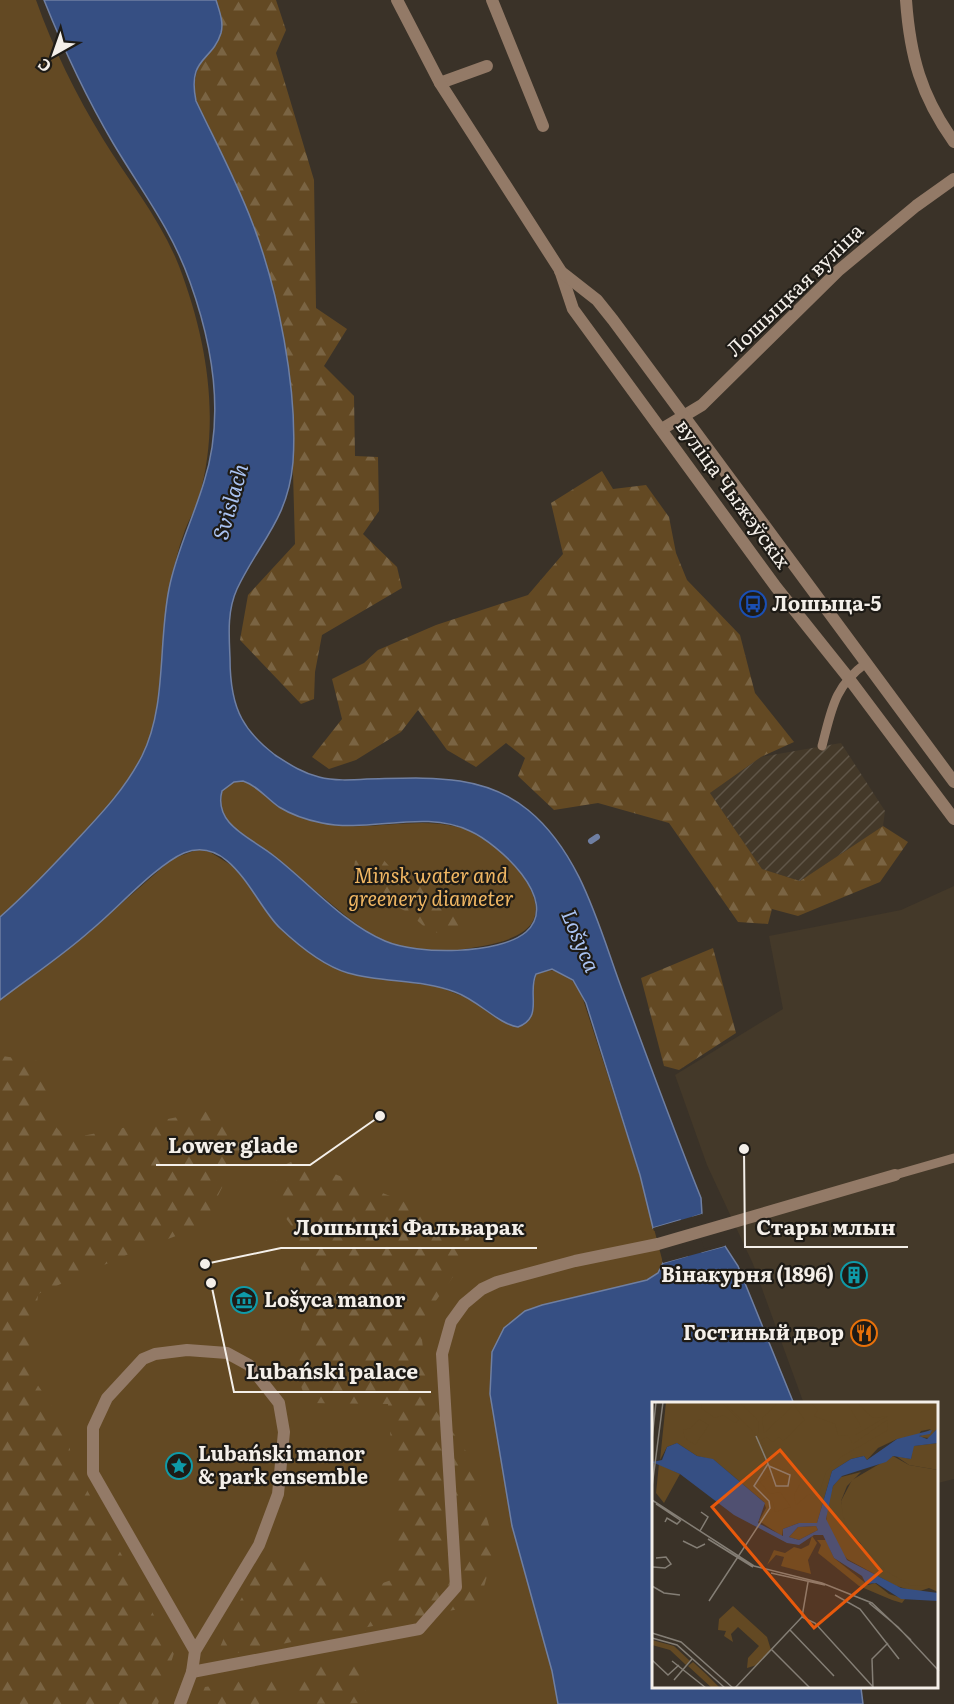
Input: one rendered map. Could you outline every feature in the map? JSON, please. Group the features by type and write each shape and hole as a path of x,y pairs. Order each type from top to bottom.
{"street":[{"name":"вуліца Чыжэўскіх","path":"398,0 440,83 560,270 573,309 776,587 848,676 954,819"},
{"path":"492,0 543,126"},
{"path":"906,0 914,66 927,99 954,141"},
{"path":"440,83 487,66"},
{"name":"Лошыцкая вуліца","path":"662,429 702,405 838,271 916,206 954,179"},
{"name":"вуліца Чыжэўскіх","path":"560,270 597,300 954,782"},
{"path":"192,1672 419,1629 456,1587 442,1354 452,1322 464,1304 482,1289 497,1282 575,1261 658,1244 895,1175"},
{"path":"180,1704 192,1672 195,1652 259,1545 278,1494 284,1432 279,1403 249,1365 227,1353 187,1350 155,1354 143,1359 107,1398 93,1428 93,1473 195,1652"}],"lane":[{"path":"822,746 834,703 848,676 866,663"},
{"path":"895,1175 954,1158"}],"shaded area":[{"path":"841,743 885,811 883,826 800,881 762,869 710,793 761,757"},
{"path":"954,886 954,1479 939,1483 939,1402 803,1402 753,1264 707,1165 675,1075 783,1009 769,936 901,910"}],"green space":[{"path":"0,0 36,0 66,71 84,105 103,139 154,216 172,249 197,322 208,380 210,410 206,468 198,501 182,537 172,575 166,611 159,696 150,737 127,781 102,813 46,873 0,917"},
{"path":"216,0 276,0 286,30 276,53 314,180 316,308 347,329 324,366 354,396 355,456 378,457 379,511 363,534 397,567 402,588 322,635 315,672 314,699 301,704 240,640 248,595 295,544 291,401 266,262 237,185 196,101 197,71 218,31 219,17"},
{"path":"602,471 613,489 646,485 669,517 676,553 687,580 740,635 755,693 794,742 761,757 710,793 762,869 800,881 883,826 908,842 880,882 798,916 772,909 768,924 738,922 669,823 598,803 554,810 518,776 525,758 506,743 476,767 447,750 418,710 401,732 356,760 329,769 312,757 342,719 332,679 364,663 378,650 436,625 528,595 563,554 551,503"},
{"name":"Minsk water and greenery diameter","path":"243,781 284,810 316,822 343,826 426,823 467,830 492,843 516,867 532,894 536,906 535,917 522,933 511,938 498,943 462,949 422,951 402,947 379,938 347,917 274,857 229,824 221,808 222,791 234,782"},
{"name":"Minsk water and greenery diameter","path":"199,849 210,852 234,867 247,879 282,929 321,959 346,973 439,987 480,1003 532,992 536,974 549,970 566,976 580,990 640,1175 663,1263 658,1273 647,1280 525,1311 490,1380 490,1394 512,1526 552,1671 558,1704 0,1704 0,1000 89,932 172,859"},
{"path":"367,853 381,857 396,874 427,880 461,912 464,922 462,927 453,932 435,932 375,894 364,883 354,867 355,861"},
{"path":"713,948 736,1033 679,1070 664,1066 641,978"},
{"path":"2,1056 51,1063 46,1116 67,1139 208,1111 244,1143 203,1226 138,1250 38,1294 31,1375 68,1430 71,1460 174,1653 158,1704 0,1704"},
{"path":"297,1159 473,1229 455,1274 420,1323 429,1398 470,1457 495,1547 479,1605 216,1657 237,1606 262,1562 318,1560 342,1598 391,1580 398,1535 388,1404 307,1403 292,1361 306,1313 297,1233 272,1200 280,1167"},
{"path":"299,1666 360,1666 368,1703 298,1704"},
{"path":"278,1675 276,1704 198,1704 205,1687"}],"water":[{"path":"44,0 216,0 222,25 221,33 195,76 196,101 246,206 270,278 278,308 289,372 294,434 293,462 285,500 271,530 237,589 230,614 231,682 242,719 261,743 275,755 313,775 337,780 431,778 472,783 510,798 528,810 547,828 563,849 588,896 701,1198 702,1214 693,1217 702,1252 725,1246 738,1266 793,1402 652,1402 652,1689 861,1689 863,1704 558,1704 552,1671 512,1526 490,1394 492,1352 504,1328 525,1311 647,1280 658,1273 663,1263 687,1256 680,1220 653,1228 640,1175 586,1003 573,980 552,969 536,974 531,1017 518,1027 510,1025 472,1000 455,992 339,970 312,954 280,928 229,862 216,853 201,850 184,853 161,867 79,940 0,1000 0,917 19,900 110,803 135,769 150,737 159,695 169,589 204,482 214,432 214,381 210,356 198,306 183,263 165,228 113,143 76,73","holes":["243,781 258,789 284,810 322,823 359,825 416,821 452,825 470,831 495,847 522,874 531,889 536,904 535,919 526,932 514,940 478,949 417,949 385,941 341,914 274,856 236,830 229,822 223,813 222,791 234,782"]}],"pier":[{"path":"705,1213 696,1219 704,1249 724,1243 725,1246 663,1263 662,1260 684,1254 678,1224 654,1231 653,1228"}],"waterway":[{"path":"591,841 597,837"}],"place":[{"name":"Лошыца-5","path":"753,604"},
{"name":"Lower glade","path":"380,1116"},
{"name":"Стары млын","path":"744,1149"},
{"name":"Лошыцкі Фальварак","path":"205,1264"},
{"name":"Вінакурня (1896)","path":"854,1275"},
{"name":"Lubański palace","path":"211,1283"},
{"name":"Lošyca manor","path":"244,1300"},
{"name":"Гостиный двор","path":"864,1333"},
{"name":"Lubański manor & park ensemble","path":"179,1466"}],"water label":[{"name":"Svislach","path":"231,502"},
{"name":"Lošyca","path":"580,941"}]}
